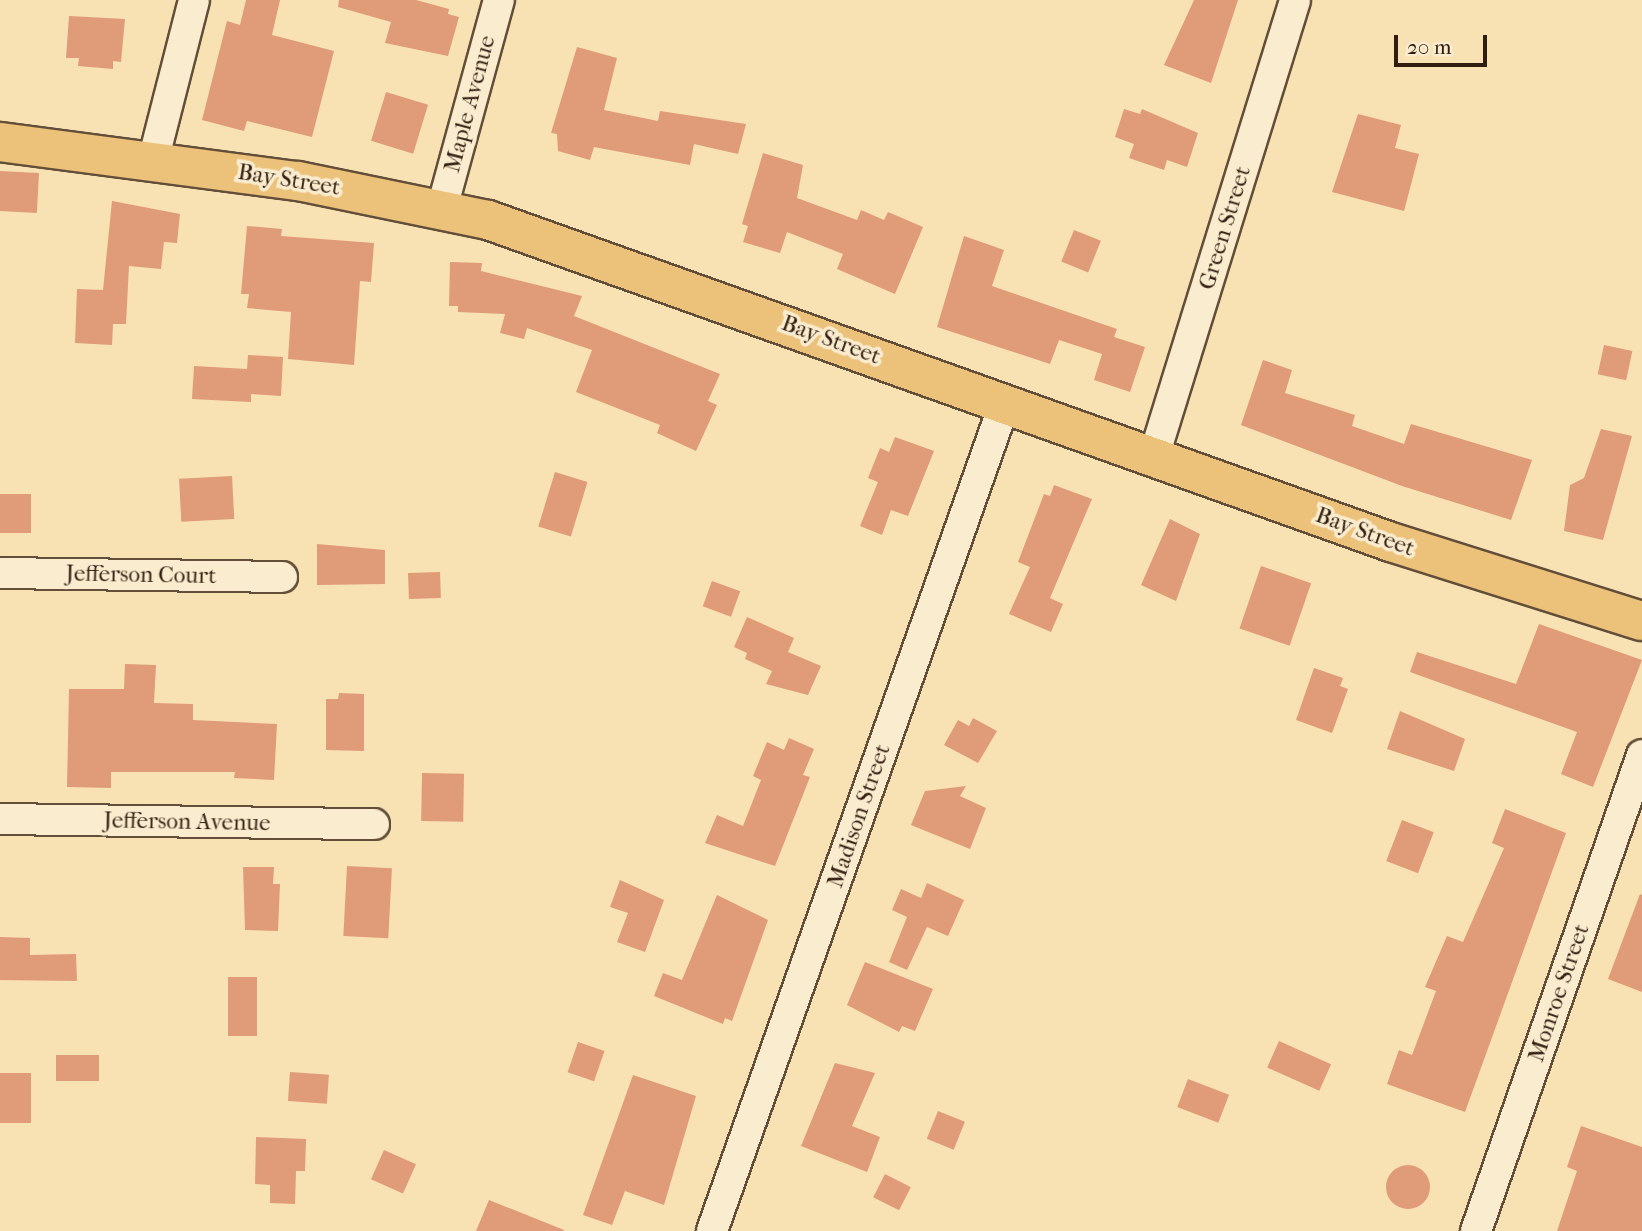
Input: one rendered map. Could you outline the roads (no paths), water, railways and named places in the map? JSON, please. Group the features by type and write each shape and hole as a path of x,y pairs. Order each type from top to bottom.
{"main road":[{"name":"Bay Street","path":"0,142 153,161 442,208 562,244 1391,542 1642,621"}],"street":[{"path":"153,161 194,0"},
{"name":"Maple Avenue","path":"442,208 499,0"},
{"name":"Green Street","path":"1154,456 1295,0"},
{"name":"Madison Street","path":"712,1231 1005,402"},
{"name":"Jefferson Court","path":"0,573 282,577"},
{"name":"Monroe Street","path":"1476,1231 1642,755"},
{"name":"Jefferson Avenue","path":"0,819 374,824"}]}
